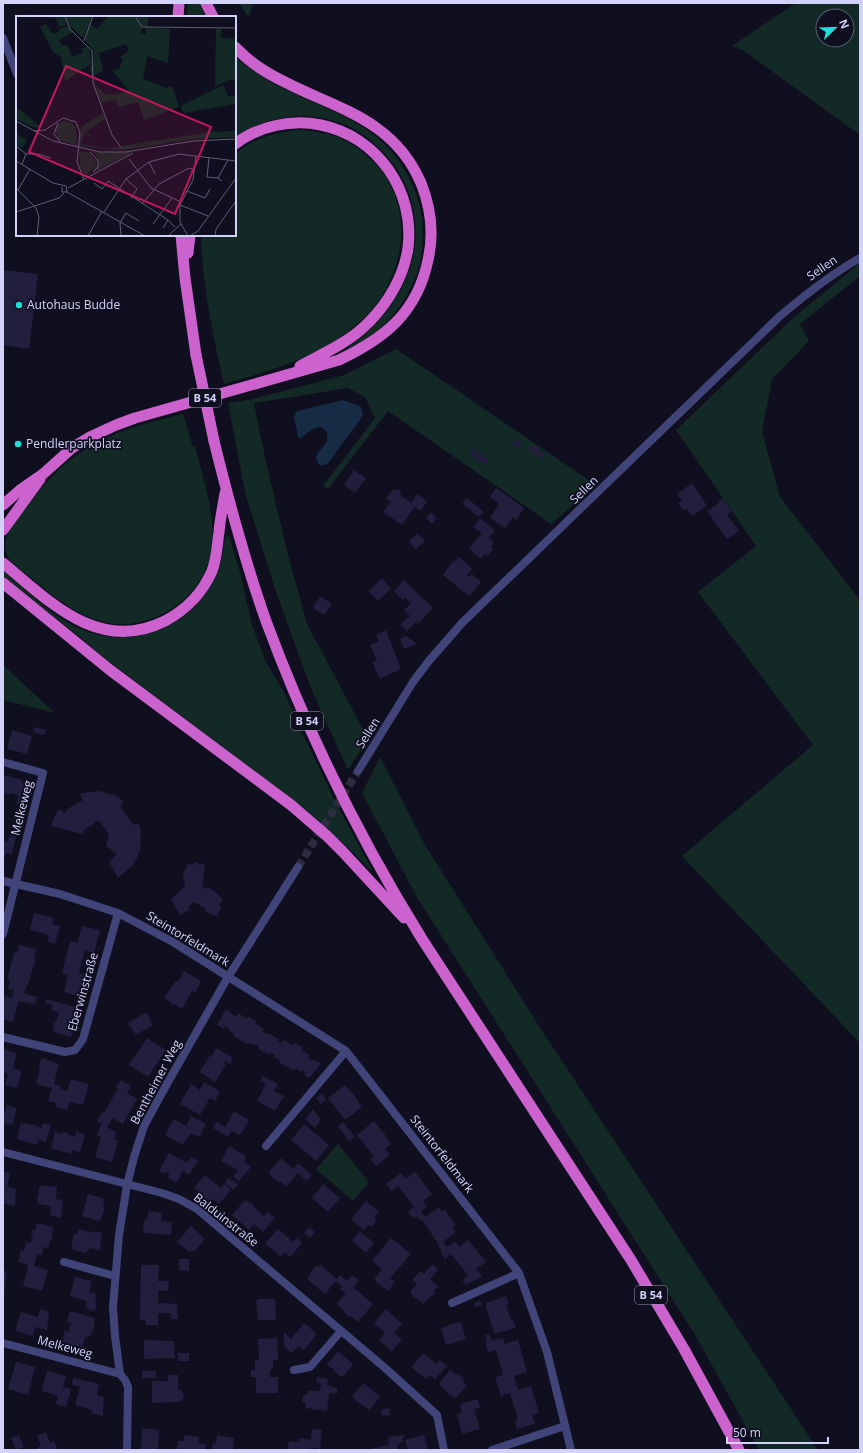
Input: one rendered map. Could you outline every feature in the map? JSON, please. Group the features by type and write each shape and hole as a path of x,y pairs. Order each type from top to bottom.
{"highway":[{"path":"178,16 179,3"},
{"path":"206,3 212,16"},
{"path":"3,506 20,490 43,474 72,448 90,437 116,425 135,418 282,375 339,360 366,347 398,320 415,295 427,265 431,233 429,210 423,189 414,170 402,152 384,134 356,114 273,76 252,63 236,48"},
{"path":"236,143 243,138 260,131 283,124 307,123 342,131 365,145 385,164 400,190 406,209 409,229 406,256 395,287 384,304 368,323 351,337 334,348 282,375"},
{"name":"B 54","path":"181,236 185,278 196,355 214,441 238,536 276,647 293,690 351,814 396,896 422,939 631,1260 684,1349 739,1450"},
{"path":"185,278 190,236"},
{"path":"3,530 43,474"},
{"path":"3,563 54,605 84,624 97,628 120,631 141,630 154,626 171,618 184,609 208,580 216,556 226,488"},
{"path":"3,583 110,670 291,805 314,824 343,852 422,939"}],"street":[{"path":"3,38 16,71"},
{"name":"Sellen","path":"358,771 413,682 428,662 458,628 780,316 811,290 844,267 860,258"},
{"name":"Melkeweg","path":"3,762 43,773 3,934"},
{"path":"228,978 298,867"},
{"name":"Steintorfeldmark","path":"3,881 60,894 118,913 173,942 346,1051 519,1273 547,1352 571,1450"},
{"name":"Eberwinstraße","path":"3,1037 65,1052 75,1050 83,1039 118,913"},
{"name":"Bentheimer Weg","path":"126,1450 128,1387 126,1380 120,1374 113,1307 119,1235 127,1185 134,1156 144,1126 228,978"},
{"path":"266,1146 346,1051"},
{"name":"Balduinstraße","path":"3,1152 179,1199 197,1209 384,1367 437,1415 444,1450"},
{"path":"64,1262 115,1276"},
{"path":"452,1303 519,1273"},
{"path":"294,1370 310,1367 341,1331"},
{"name":"Melkeweg","path":"3,1343 120,1374"},
{"path":"492,1450 565,1426"}],"green space":[{"path":"188,3 201,3 207,16 187,16"},
{"path":"239,3 253,3 249,18"},
{"path":"796,3 860,3 860,135 744,51 732,46"},
{"path":"236,57 258,74 282,88 332,110 356,123 378,138 398,159 417,195 423,234 422,254 415,279 403,301 382,328 369,338 349,348 348,347 374,326 393,302 407,275 415,247 415,218 407,189 392,162 368,138 359,132 349,126 327,119 293,116 270,121 246,130 236,136"},
{"path":"300,130 329,134 347,141 371,159 386,177 395,196 400,217 401,239 397,260 390,281 379,300 365,317 334,342 299,360 281,367 224,384 212,329 203,272 201,236 236,236 236,153 257,140 282,132"},
{"path":"860,263 860,276 800,324 809,341 772,379 762,432 780,497 860,600 860,1043 682,856 813,745 698,592 756,546 676,430 792,319"},
{"path":"396,349 596,485 551,524 388,411 328,489 323,486 375,418 365,397 348,388 254,403 287,551 307,624 368,739 348,770 310,686 274,586 245,492 228,403 253,399 344,375"},
{"path":"183,414 193,447 195,446 205,485 211,511 212,537 210,558 204,572 197,585 179,604 161,615 136,623 120,624 90,618 62,602 8,558 5,546 7,535 13,525 43,486 78,454 122,431"},
{"path":"229,536 240,572 252,625 265,660 285,694 333,797 373,872 307,811 102,656 75,633 3,578 3,569 35,599 53,613 83,630 101,635 119,637 138,636 173,624 188,613 201,600 215,579 221,562 225,538"},
{"path":"3,665 55,713 3,700"},
{"path":"380,757 425,845 537,1023 818,1450 759,1450 694,1333 418,899 362,793"},
{"path":"338,1144 369,1182 353,1201 316,1169"}],"water":[{"path":"343,400 360,406 363,413 362,417 329,462 325,465 319,465 316,458 317,454 327,441 327,432 321,427 313,430 301,438 298,437 294,417 297,411"}],"building":[{"path":"23,14 35,15 35,16 23,16"},
{"name":"Autohaus Budde","path":"3,270 38,274 29,349 3,345"},
{"path":"516,439 522,443 518,449 512,445"},
{"path":"532,445 545,454 542,459 529,450"},
{"path":"473,448 489,460 485,465 469,454"},
{"path":"354,470 366,478 355,493 344,485"},
{"path":"692,483 707,506 692,516 687,509 684,511 678,503 682,501 677,494"},
{"path":"496,488 524,508 516,520 513,517 505,528 490,518 499,504 490,497"},
{"path":"400,489 401,496 411,503 417,494 427,501 421,511 414,507 402,525 383,512 391,502 386,499 392,490"},
{"path":"467,498 484,512 479,517 462,504"},
{"path":"723,498 731,512 727,515 739,531 727,539 707,511 719,503 718,501"},
{"path":"431,512 437,518 432,524 426,518"},
{"path":"480,518 495,530 489,538 494,542 491,547 493,549 488,556 485,554 481,559 469,549 482,533 473,527"},
{"path":"417,533 425,541 416,549 409,542"},
{"path":"459,557 472,569 467,575 469,577 472,574 481,582 469,596 443,575 453,561 454,562"},
{"path":"382,578 391,589 378,601 369,591"},
{"path":"404,580 433,608 418,624 416,622 407,631 400,625 410,616 404,610 411,603 405,598 403,600 394,591"},
{"path":"320,596 332,604 324,615 313,608"},
{"path":"386,630 401,669 380,679 372,662 377,660 370,645 379,641 376,635"},
{"path":"406,636 417,644 404,649 400,639"},
{"path":"35,727 46,730 44,735 33,732"},
{"path":"12,730 32,736 27,754 7,749"},
{"path":"4,775 22,780 22,783 28,785 23,806 16,804 18,795 3,793"},
{"path":"99,791 116,796 124,801 120,807 133,825 139,823 141,832 140,850 137,858 132,866 118,878 109,862 117,854 106,846 109,836 101,822 96,821 94,824 85,829 82,834 51,826 59,809 64,813 69,808 83,800 80,794"},
{"path":"10,835 16,837 12,854 6,853 3,861 3,840 8,842"},
{"path":"194,862 205,865 202,886 205,889 209,887 223,899 219,906 222,907 217,916 205,912 206,909 194,902 188,907 189,910 180,915 171,900 182,888 185,888 183,873 188,864 194,865"},
{"path":"34,913 54,918 52,924 60,926 55,944 47,941 49,935 30,930"},
{"path":"82,926 100,930 94,953 85,950 79,973 88,975 82,997 64,992 68,975 62,973 70,941 77,943"},
{"path":"19,945 36,949 34,958 36,958 24,993 37,997 35,1004 19,1001 13,1022 3,1019 3,998 4,996 12,998 14,990 8,989 10,980 7,980 14,952 17,953"},
{"path":"184,971 201,981 195,993 192,991 182,1009 174,1004 172,1005 172,1003 164,998 176,981 178,982"},
{"path":"46,999 75,1007 73,1015 77,1016 71,1037 54,1032 54,1023 56,1022 59,1012 51,1010 52,1005 45,1003"},
{"path":"226,1009 236,1017 238,1013 247,1019 248,1016 264,1029 262,1032 279,1039 278,1041 282,1043 284,1040 293,1045 294,1043 303,1047 301,1050 310,1055 308,1058 321,1064 309,1078 304,1075 306,1073 302,1070 301,1072 296,1069 293,1070 280,1063 279,1059 274,1057 275,1055 271,1053 270,1055 258,1049 259,1046 250,1043 246,1044 234,1036 233,1033 225,1026 224,1029 217,1025"},
{"path":"145,1013 148,1015 153,1025 136,1035 128,1023"},
{"path":"147,1038 166,1050 148,1077 129,1065"},
{"path":"216,1048 233,1058 230,1064 225,1061 224,1063 226,1064 215,1082 200,1072"},
{"path":"3,1049 17,1053 13,1068 22,1071 17,1088 5,1085 8,1074 3,1072"},
{"path":"41,1058 59,1064 54,1084 61,1086 60,1089 67,1091 71,1079 89,1084 83,1105 70,1102 67,1110 56,1107 57,1103 48,1101 52,1088 36,1084"},
{"path":"263,1076 278,1084 274,1091 284,1096 275,1111 257,1101 266,1084 260,1081"},
{"path":"121,1080 131,1086 127,1093 137,1099 123,1124 113,1118 107,1127 116,1132 114,1140 118,1141 112,1162 95,1157 101,1137 97,1136 101,1124 97,1121 102,1112 104,1113 118,1088 116,1087"},
{"path":"204,1082 220,1091 215,1101 210,1098 200,1115 180,1104 191,1084 200,1090"},
{"path":"345,1085 353,1093 362,1107 345,1120 328,1098"},
{"path":"322,1094 326,1099 321,1104 316,1098"},
{"path":"7,1105 17,1108 12,1125 3,1123 3,1113"},
{"path":"313,1109 321,1120 315,1128 305,1119"},
{"path":"234,1111 249,1120 240,1135 232,1131 228,1137 213,1128 216,1122 225,1127"},
{"path":"191,1116 206,1124 199,1137 191,1133 183,1145 165,1135 174,1119 186,1126"},
{"path":"374,1121 391,1144 385,1149 390,1155 376,1166 370,1159 374,1157 357,1135"},
{"path":"343,1122 355,1137 349,1141 338,1126"},
{"path":"21,1123 34,1125 41,1128 43,1123 51,1125 46,1142 38,1140 37,1145 17,1139"},
{"path":"304,1124 329,1145 316,1161 291,1140"},
{"path":"55,1132 62,1134 64,1132 68,1133 69,1135 75,1137 76,1132 85,1134 80,1152 72,1150 71,1154 51,1148"},
{"path":"229,1146 246,1156 244,1161 251,1167 239,1181 233,1176 238,1170 221,1161"},
{"path":"169,1153 187,1163 191,1157 198,1161 189,1175 183,1171 176,1183 168,1178 168,1172 163,1173 159,1171"},
{"path":"281,1158 293,1169 298,1163 312,1175 307,1181 298,1173 286,1187 271,1176 269,1172"},
{"path":"3,1171 10,1173 7,1187 16,1189 15,1206 3,1203"},
{"path":"415,1172 432,1194 423,1201 427,1207 421,1212 425,1217 439,1207 442,1211 445,1209 455,1225 452,1227 456,1232 443,1242 447,1247 455,1241 459,1247 468,1240 486,1262 476,1269 482,1276 466,1285 462,1280 468,1275 451,1254 445,1259 440,1252 442,1251 438,1246 439,1245 422,1220 421,1221 416,1216 413,1218 408,1212 414,1207 398,1186 392,1191 386,1184 401,1173 406,1179"},
{"path":"205,1175 221,1188 224,1184 231,1190 219,1204 213,1199 210,1202 194,1188"},
{"path":"228,1178 238,1184 234,1190 225,1183"},
{"path":"323,1184 340,1198 328,1212 312,1198"},
{"path":"40,1185 57,1187 56,1199 63,1200 61,1218 50,1215 51,1206 38,1204 37,1200"},
{"path":"88,1194 105,1199 103,1207 105,1208 100,1221 82,1216"},
{"path":"245,1200 254,1205 254,1207 264,1216 268,1212 275,1218 263,1232 254,1224 249,1230 232,1215"},
{"path":"366,1201 379,1212 374,1218 377,1220 372,1227 368,1225 364,1230 351,1219"},
{"path":"148,1211 162,1213 161,1221 172,1222 171,1235 143,1233 144,1220 147,1220"},
{"path":"37,1223 53,1227 51,1242 50,1241 48,1248 44,1247 42,1255 37,1254 34,1266 48,1270 42,1291 23,1286 28,1265 18,1262 21,1250 24,1251 26,1242 31,1243 33,1237 31,1234 32,1230 35,1230"},
{"path":"191,1226 205,1239 195,1251 189,1252 177,1242"},
{"path":"309,1227 315,1232 310,1238 304,1233"},
{"path":"78,1229 94,1233 94,1231 102,1233 100,1251 90,1248 85,1253 71,1249 74,1233 77,1234"},
{"path":"278,1229 293,1242 297,1238 302,1243 290,1257 285,1252 281,1257 265,1243"},
{"path":"360,1231 374,1243 366,1253 352,1241"},
{"path":"391,1238 411,1254 390,1278 395,1282 388,1291 374,1280 382,1269 372,1261"},
{"path":"179,1259 189,1259 189,1271 179,1270"},
{"path":"320,1264 337,1279 340,1275 347,1281 352,1275 359,1280 353,1287 373,1304 358,1322 351,1316 349,1317 337,1304 346,1293 340,1289 342,1286 336,1281 325,1294 307,1279 316,1266 318,1267"},
{"path":"433,1264 438,1270 430,1279 438,1286 434,1291 435,1293 423,1304 414,1298 410,1292 417,1284 412,1280 420,1271 424,1274"},
{"path":"141,1265 159,1265 158,1281 168,1281 169,1286 168,1291 158,1291 158,1303 177,1304 178,1319 171,1319 171,1313 158,1313 158,1325 146,1325 145,1320 140,1320"},
{"path":"3,1271 7,1271 4,1298 3,1298"},
{"path":"75,1277 92,1281 89,1292 97,1294 95,1311 85,1308 87,1301 70,1296"},
{"path":"506,1296 509,1304 506,1305 511,1320 513,1320 516,1328 494,1334 485,1303"},
{"path":"258,1299 275,1299 276,1320 258,1320 256,1302"},
{"path":"480,1300 482,1305 475,1307 474,1303"},
{"path":"40,1309 49,1312 47,1330 35,1327 33,1336 15,1331 21,1312 38,1317"},
{"path":"386,1309 402,1324 394,1333 402,1339 392,1351 379,1340 385,1333 374,1323"},
{"path":"70,1311 95,1318 93,1332 91,1335 85,1337 82,1349 62,1344 65,1330 70,1332 69,1329 72,1323 67,1322"},
{"path":"461,1322 466,1339 446,1345 441,1328"},
{"path":"304,1323 317,1334 304,1350 298,1346 292,1353 284,1347 284,1332 291,1339"},
{"path":"490,1334 492,1341 503,1338 505,1344 518,1340 527,1372 514,1376 518,1390 531,1386 539,1413 532,1415 535,1424 517,1429 515,1420 518,1419 510,1393 501,1396 495,1377 503,1375 496,1350 488,1352 485,1343 487,1342 485,1335"},
{"path":"277,1338 278,1360 273,1360 273,1369 270,1370 270,1377 278,1377 278,1393 256,1393 256,1377 251,1377 251,1370 255,1370 255,1360 259,1360 258,1339"},
{"path":"144,1340 174,1341 175,1358 144,1359"},
{"path":"338,1351 353,1364 343,1377 327,1364"},
{"path":"178,1353 189,1353 189,1361 178,1361"},
{"path":"423,1353 436,1364 440,1360 447,1366 435,1379 430,1375 426,1379 411,1367"},
{"path":"16,1362 35,1367 28,1395 8,1389"},
{"path":"450,1370 456,1375 457,1373 464,1379 462,1380 467,1385 456,1398 449,1394 439,1384"},
{"path":"47,1371 66,1376 63,1387 71,1389 66,1407 56,1404 58,1396 42,1391"},
{"path":"142,1371 156,1371 156,1378 142,1378"},
{"path":"168,1375 178,1375 178,1390 181,1390 184,1394 183,1399 179,1402 152,1403 152,1381 168,1381"},
{"path":"317,1377 328,1379 327,1385 337,1388 337,1394 329,1393 327,1411 305,1408 306,1404 302,1401 303,1396 307,1394 308,1390 320,1391 321,1384 316,1382"},
{"path":"73,1378 99,1384 97,1395 104,1397 103,1416 91,1413 92,1410 75,1405 80,1387 72,1385"},
{"path":"364,1383 380,1397 369,1410 352,1396"},
{"path":"478,1399 480,1408 474,1409 480,1429 462,1434 457,1414 462,1412 460,1404"},
{"path":"389,1408 390,1415 382,1416 381,1410"},
{"path":"142,1428 159,1430 158,1450 141,1450"},
{"path":"312,1429 322,1430 320,1449 311,1447 310,1450 288,1450 288,1443 291,1441 300,1442 300,1438 311,1440"},
{"path":"46,1432 50,1443 54,1441 58,1450 36,1450 41,1446 37,1436"},
{"path":"19,1435 24,1447 16,1450 11,1438"},
{"path":"184,1435 199,1437 198,1443 205,1444 205,1450 177,1450 178,1441 184,1441"},
{"path":"217,1435 234,1438 233,1450 212,1450 213,1443 216,1444"},
{"path":"404,1435 404,1438 402,1439 403,1442 397,1444 398,1450 366,1450 389,1445 388,1437"},
{"path":"424,1435 428,1450 408,1450 405,1440"}],"tunnel":[{"path":"298,867 358,771"}],"place":[{"name":"Autohaus Budde","path":"19,305"},
{"name":"Pendlerparkplatz","path":"18,444"}]}
